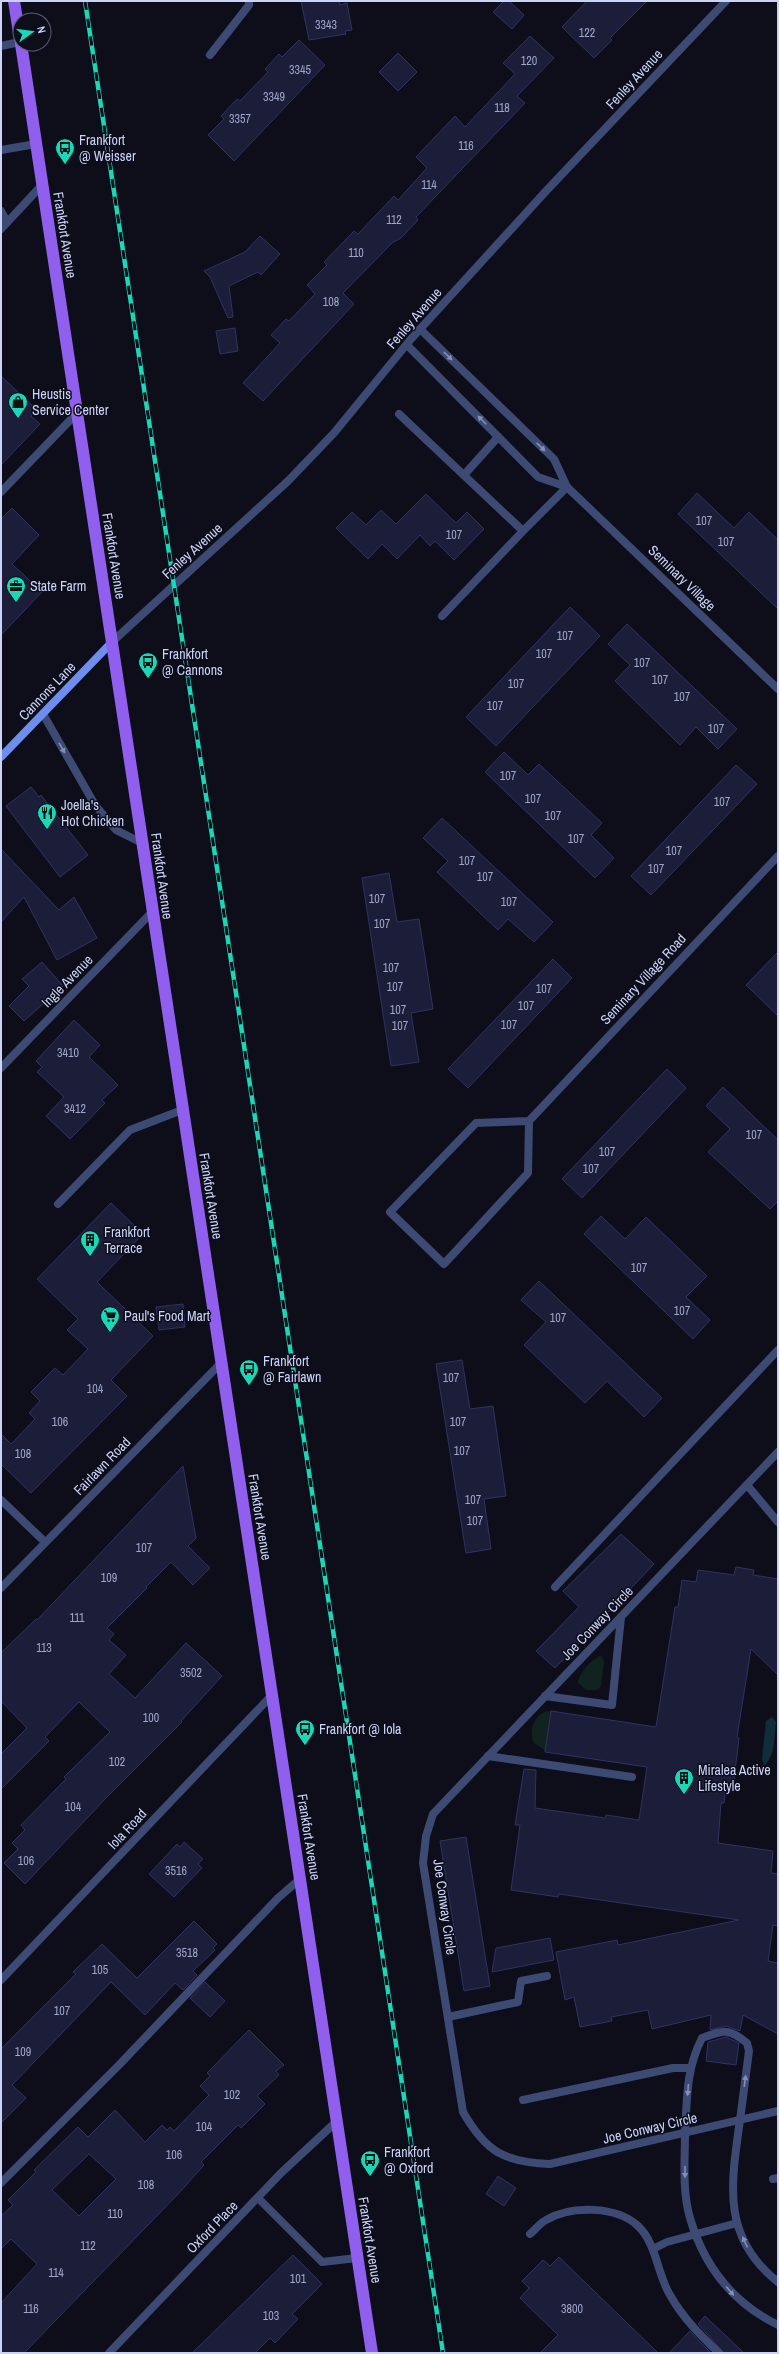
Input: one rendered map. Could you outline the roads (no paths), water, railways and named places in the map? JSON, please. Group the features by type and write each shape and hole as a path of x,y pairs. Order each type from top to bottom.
{"main road":[{"name":"Frankfort Avenue","path":"14,1 16,12"},
{"name":"Frankfort Avenue","path":"22,52 372,2353"},
{"name":"Cannons Lane","path":"1,757 112,642"}],"street":[{"path":"210,55 249,5 249,1"},
{"name":"Fenley Avenue","path":"112,642 288,481 334,433 420,329 547,190 726,1"},
{"path":"1,46 12,44"},
{"path":"1,150 36,144"},
{"path":"1,228 42,185"},
{"path":"1,210 8,222"},
{"name":"Seminary Village","path":"420,329 554,459 567,487 778,689"},
{"name":"Seminary Village","path":"407,345 538,477 567,487"},
{"path":"1,492 77,413"},
{"path":"399,414 524,531"},
{"path":"464,475 498,437"},
{"path":"442,616 567,487"},
{"path":"43,714 95,805 116,830 142,843"},
{"name":"Seminary Village Road","path":"529,1121 778,856"},
{"name":"Ingle Avenue","path":"1,1068 152,912"},
{"path":"58,1204 130,1130 182,1110"},
{"path":"529,1121 528,1173 444,1264 390,1212 476,1122 529,1121"},
{"path":"555,1587 778,1350"},
{"name":"Fairlawn Road","path":"1,1588 221,1362"},
{"name":"Joe Conway Circle","path":"778,1452 433,1814 426,1836 423,1863 463,2112 475,2133 495,2152 524,2163 550,2164 778,2111"},
{"path":"747,1485 778,1522"},
{"path":"1,1500 45,1542"},
{"path":"545,1696 612,1706 621,1617"},
{"name":"Iola Road","path":"1,1980 272,1695"},
{"path":"488,1756 632,1777"},
{"path":"1,2183 119,2066 278,1898 300,1879"},
{"path":"448,2017 518,2002 521,1981 547,1976"},
{"path":"778,2282 760,2268 745,2245 737,2223 733,2174 749,2051 748,2043 734,2032 721,2031 702,2038 689,2068 685,2133 685,2181 690,2217 704,2254 731,2292 740,2302 778,2325"},
{"path":"523,2100 673,2068 689,2068"},
{"name":"Oxford Place","path":"109,2353 258,2198 337,2121"},
{"path":"258,2198 322,2262 357,2258"},
{"path":"530,2234 546,2220 562,2213 591,2209 615,2212 638,2226 653,2249 669,2294 687,2323 718,2353"},
{"path":"653,2249 667,2242 696,2233 737,2223"}],"water":[{"path":"772,1717 776,1722 774,1746 771,1757 764,1766 762,1758 766,1721"}],"railway":[{"path":"85,1 443,2353"}],"place":[{"name":"Frankfort @ Weisser","path":"65,165"},
{"name":"Heustis Service Center","path":"18,419"},
{"name":"State Farm","path":"16,603"},
{"name":"Frankfort @ Cannons","path":"148,679"},
{"name":"Joella's Hot Chicken","path":"47,830"},
{"name":"Frankfort Terrace","path":"90,1257"},
{"name":"Paul's Food Mart","path":"110,1333"},
{"name":"Frankfort @ Fairlawn","path":"249,1386"},
{"name":"Frankfort @ Iola","path":"305,1746"},
{"name":"Miralea Active Lifestyle","path":"684,1795"},
{"name":"Frankfort @ Oxford","path":"370,2177"}]}
